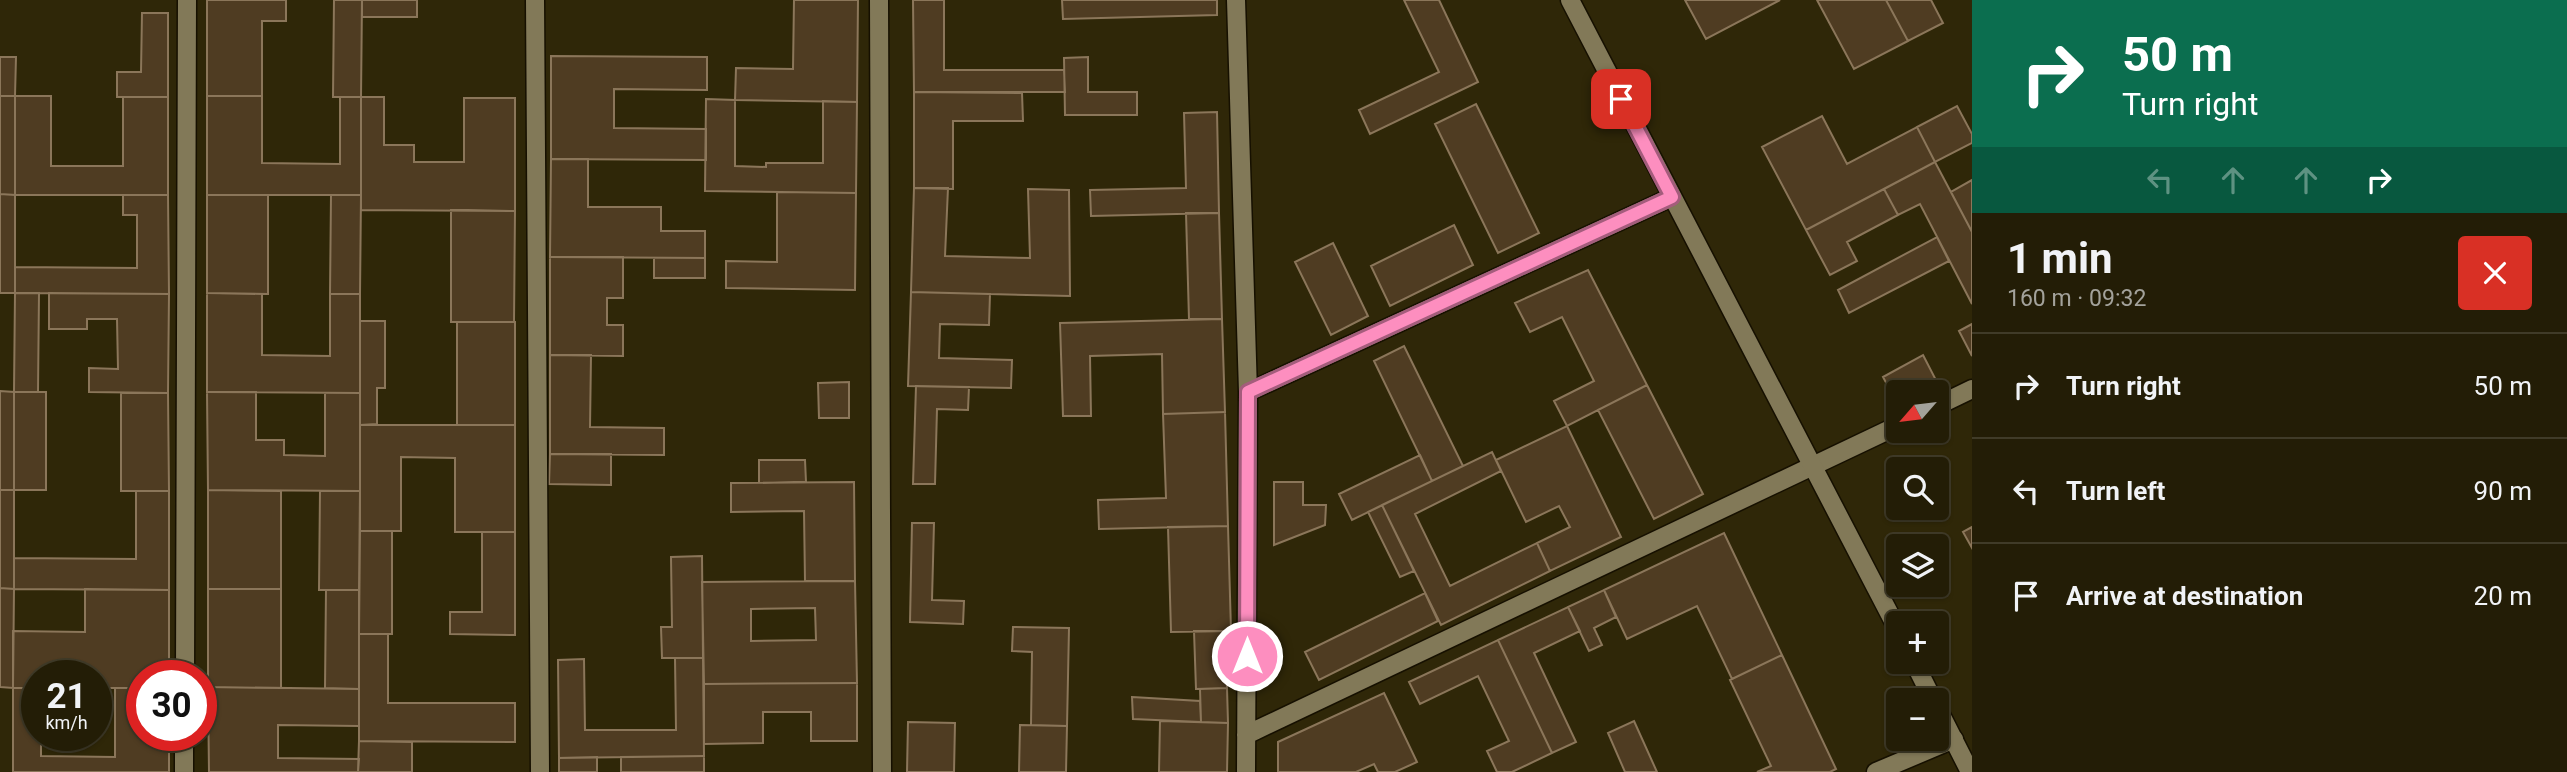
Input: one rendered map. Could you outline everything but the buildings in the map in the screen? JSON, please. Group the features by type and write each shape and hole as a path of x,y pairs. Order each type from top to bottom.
{"street":[{"path":"185,660 187,0"},
{"path":"535,0 540,772"},
{"path":"878,0 882,772"},
{"path":"1236,0 1248,392 1246,772"},
{"path":"1570,0 1888,611"},
{"path":"1248,392 1672,197"},
{"path":"1950,400 1972,389"},
{"path":"1246,735 1886,431"},
{"path":"1949,730 1970,772"},
{"path":"1876,772 1954,739"},
{"path":"184,751 184,772"}],"route":[{"path":"1247,656 1248,392 1672,197 1621,99"}]}
